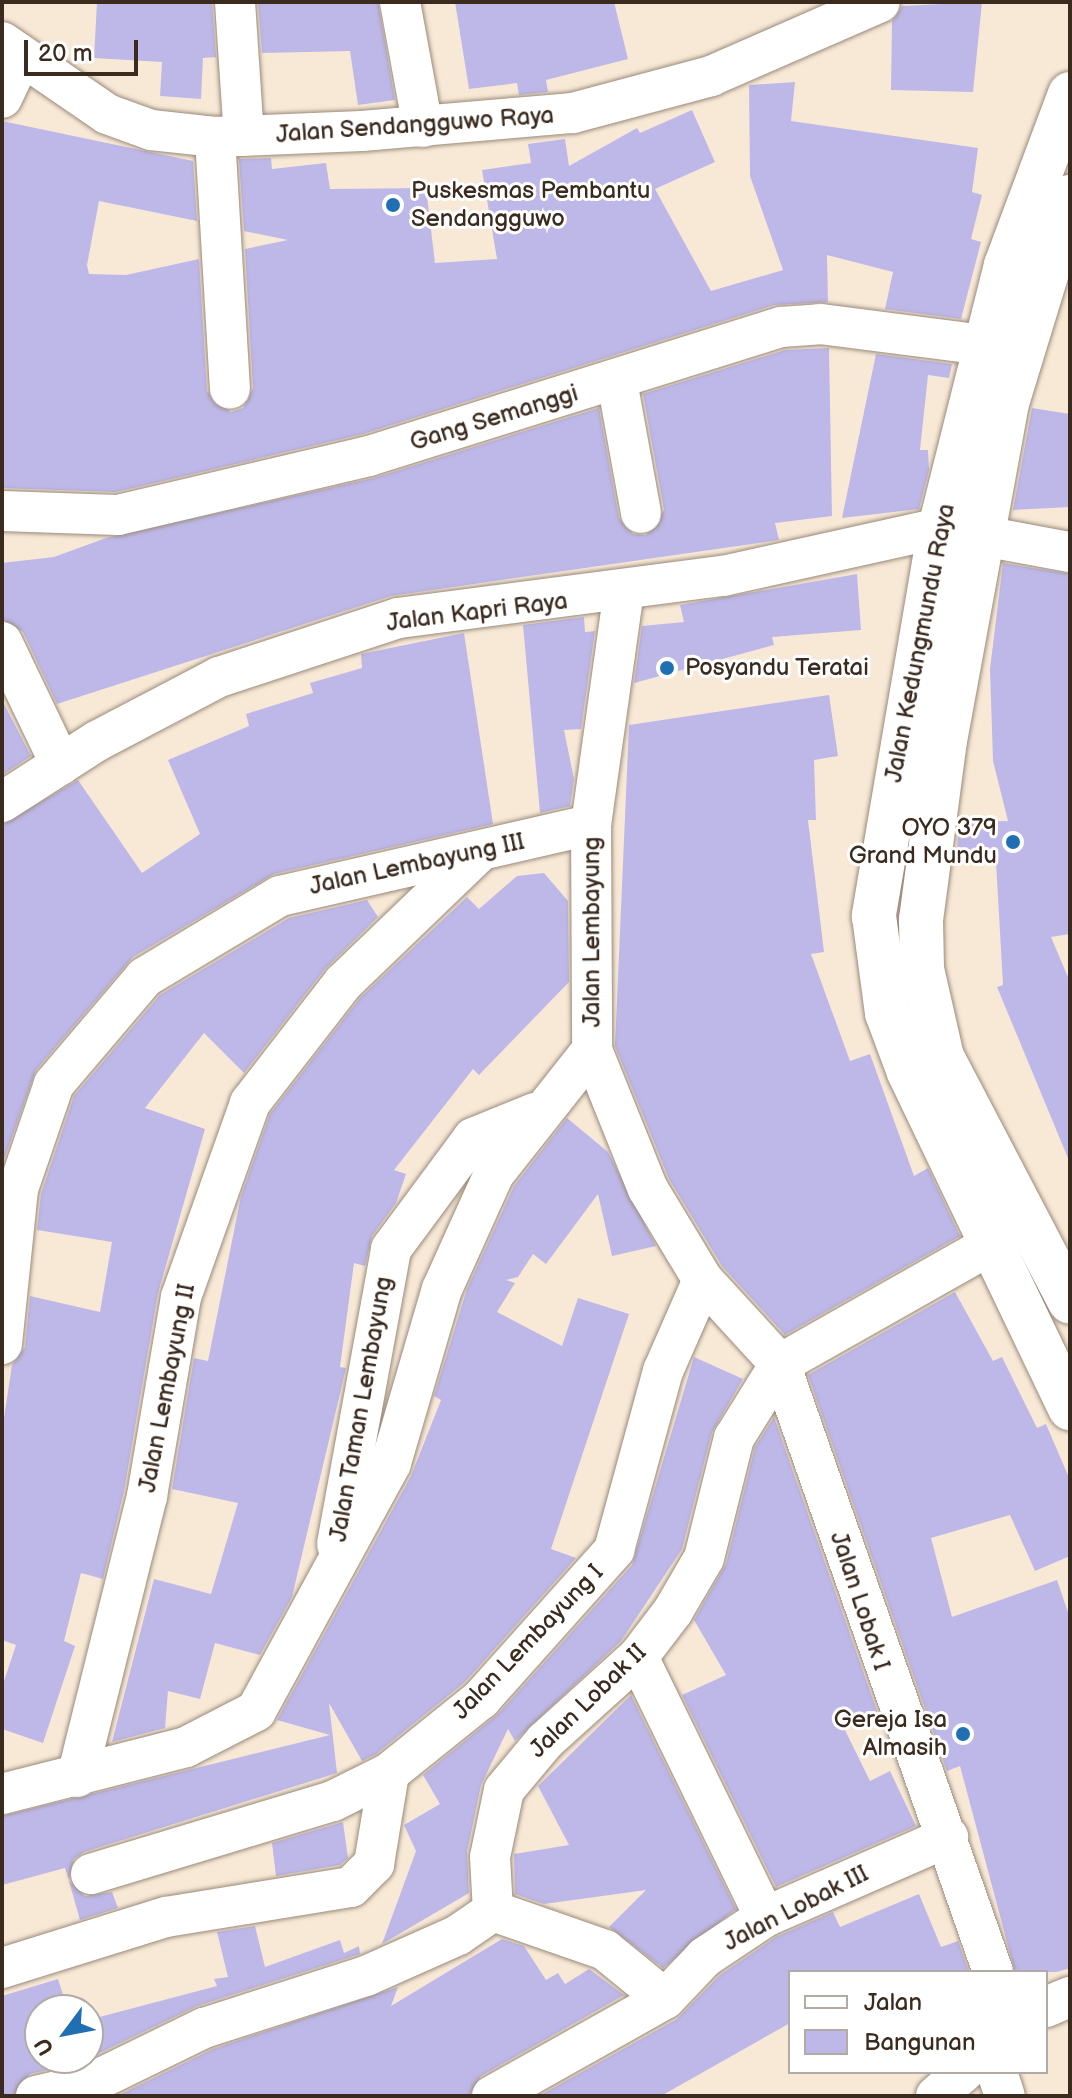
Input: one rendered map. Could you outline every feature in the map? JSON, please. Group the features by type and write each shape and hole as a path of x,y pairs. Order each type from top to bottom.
{"main road":[{"name":"Jalan Kedungmundu Raya","path":"1070,94 984,345 960,535 945,740 921,920 922,969 942,1057 1070,1302"},
{"name":"Jalan Kedungmundu Raya","path":"1070,197 1007,403 960,535 898,750 874,916 876,959 909,1072 996,1242 1070,1408"}],"street":[{"path":"230,389 230,136 235,2"},
{"path":"400,2 423,127"},
{"name":"Jalan Sendangguwo Raya","path":"12,50 107,114 151,130 230,136 519,122 711,76 880,2"},
{"path":"2,98 12,50"},
{"name":"Gang Semanggi","path":"2,511 118,515 369,456 617,381 781,327 820,324 984,345"},
{"path":"617,381 641,513"},
{"name":"Jalan Kapri Raya","path":"2,802 61,765 219,677 398,618 624,590 960,535 1070,552"},
{"name":"Jalan Lembayung","path":"624,590 591,825 592,1050 648,1189 703,1280 780,1364"},
{"path":"2,642 61,765"},
{"name":"Jalan Lembayung III","path":"2,1344 18,1189 54,1084 145,977 280,896 591,825"},
{"name":"Jalan Lembayung II","path":"77,1777 147,1496 181,1297 250,1103 343,983 479,852"},
{"name":"Jalan Taman Lembayung","path":"2,1794 186,1747 256,1711 331,1583 391,1463 442,1289 494,1174 535,1113 592,1050"},
{"name":"Jalan Taman Lembayung","path":"331,1583 352,1452 391,1249 473,1138 535,1113"},
{"name":"Jalan Lobak II","path":"493,1911 490,1857 504,1790 545,1741 638,1657 704,1558 734,1438 780,1364 996,1242"},
{"name":"Jalan Lembayung I","path":"91,1874 333,1801 389,1773 481,1699 614,1550 663,1371 703,1280"},
{"name":"Jalan Lobak I","path":"780,1364 992,1970"},
{"path":"352,1452 391,1463"},
{"path":"638,1657 765,1917"},
{"path":"2,1968 166,1917 351,1887 374,1864 389,1773"},
{"name":"Jalan Lobak III","path":"492,2096 665,1999 705,1957 765,1917 948,1837"},
{"path":"36,2096 91,2083 204,2028 366,1976 458,1935 493,1911 605,1950 665,1999"},
{"path":"1048,2006 1070,1997"},
{"path":"936,2096 962,2074"},
{"path":"998,2074 1005,2096"}],"building":[{"path":"97,2 212,2 216,57 203,58 201,99 160,96 162,62 94,58"},
{"path":"258,2 378,2 395,100 358,105 350,51 262,53"},
{"path":"455,2 614,2 628,59 546,80 548,92 519,95 517,83 469,89"},
{"path":"982,2 973,92 891,90 892,21 902,6"},
{"path":"795,82 791,121 978,148 972,192 982,195 971,239 981,242 961,319 885,309 893,272 827,255 828,302 774,305 363,434 116,492 2,488 2,121 193,161 197,221 99,201 87,265 89,274 126,275 199,259 207,391 231,412 243,408 253,388 245,249 288,240 244,231 239,159 271,158 272,169 326,163 330,189 426,188 435,263 497,259 482,170 531,163 528,144 565,139 569,166 637,128 640,133 692,110 715,162 655,189 711,291 783,270 750,176 749,85"},
{"path":"829,348 832,516 775,523 779,540 391,596 57,704 23,632 2,619 2,563 54,557 106,538 374,478 599,408 619,518 633,534 646,535 664,510 643,394 785,350"},
{"path":"876,354 952,364 949,378 928,375 920,450 928,450 929,470 919,509 842,518"},
{"path":"1032,408 1070,414 1070,507 1013,510"},
{"path":"1003,563 1070,574 1070,934 1051,937 1070,982 1070,1163 997,987 1003,985 996,862 956,863 959,822 1008,821 993,761 990,669"},
{"path":"857,574 861,630 772,637 774,645 634,683 642,626 684,622 680,605"},
{"path":"584,617 585,632 595,631 581,729 564,730 574,779 570,806 540,813 523,625"},
{"path":"464,633 493,824 274,874 133,957 36,1070 2,1165 2,825 78,780 142,873 200,834 168,760 249,726 246,714 313,693 310,683 362,668 361,654"},
{"path":"829,695 838,756 814,760 816,820 808,820 824,952 811,954 850,1061 870,1054 914,1176 928,1168 960,1236 785,1335 722,1266 669,1179 615,1046 629,725"},
{"path":"2,700 31,756 2,775"},
{"path":"544,873 568,901 569,982 479,1075 473,1069 394,1170 406,1174 396,1203 372,1236 365,1266 354,1263 340,1367 346,1368 292,1597 260,1655 215,1643 200,1699 168,1691 165,1728 112,1742 154,1579 211,1594 238,1503 172,1489 194,1358 208,1361 241,1196 270,1114 360,998 467,897 479,909 517,876"},
{"path":"367,900 378,917 325,969 244,1073 204,1033 145,1108 205,1129 158,1293 124,1491 103,1579 81,1573 64,1641 75,1646 43,1743 2,1729 2,1687 16,1645 2,1640 2,1431 12,1365 25,1347 30,1296 100,1312 112,1242 37,1230 41,1194 74,1096 160,995 289,918"},
{"path":"567,1118 608,1152 656,1246 612,1256 598,1194 546,1264 533,1254 518,1277 506,1280 515,1283 497,1312 562,1346 578,1298 629,1314 551,1549 576,1558 465,1682 376,1754 362,1761 329,1703 337,1773 84,1852 74,1859 69,1880 65,1868 2,1885 2,1816 330,1735 277,1720 411,1476 441,1400 434,1396 467,1289 514,1186"},
{"path":"955,1292 993,1361 1002,1357 1037,1428 1046,1424 1070,1480 1070,1556 1035,1571 1010,1515 931,1538 952,1617 1057,1580 1070,1618 1070,1968 1057,1972 1014,1970 960,1766 947,1771 808,1375"},
{"path":"694,1357 743,1379 712,1432 682,1549 621,1641 515,1741 508,1729 481,1785 467,1852 469,1893 382,1944 416,1851 404,1825 440,1804 423,1775 498,1714 632,1565"},
{"path":"774,1417 878,1714 845,1730 870,1781 890,1771 916,1826 776,1887 682,1695 726,1675 694,1620 726,1564 755,1447"},
{"path":"631,1695 736,1909 663,1968 609,1927 646,1890 544,1904 515,1894 514,1854 569,1845 538,1786"},
{"path":"343,1822 348,1858 340,1865 276,1876 272,1843"},
{"path":"69,1881 85,1896 112,1892 118,1908 80,1920"},
{"path":"919,1894 941,1947 958,1941 968,1970 788,1970 788,2024 661,2096 539,2096 677,2019 720,1975 776,1937 833,1912 840,1927"},
{"path":"255,1926 265,1967 340,1940 344,1953 359,1946 360,1954 197,2006 104,2051 104,2016 217,1986 214,1979 228,1977 217,1932"},
{"path":"502,1939 524,1946 546,1980 558,1973 565,1984 589,1969 624,1995 481,2076 469,2096 117,2096 213,2049 398,1987 391,2006"},
{"path":"58,1979 63,1994 24,1994 24,2074 30,2074 14,2095 2,2096 2,1996"}],"place":[{"name":"Puskesmas Pembantu Sendangguwo","path":"393,205"},
{"name":"Posyandu Teratai","path":"667,668"},
{"name":"OYO 379 Grand Mundu","path":"1013,842"},
{"name":"Gereja Isa Almasih","path":"963,1734"}]}
